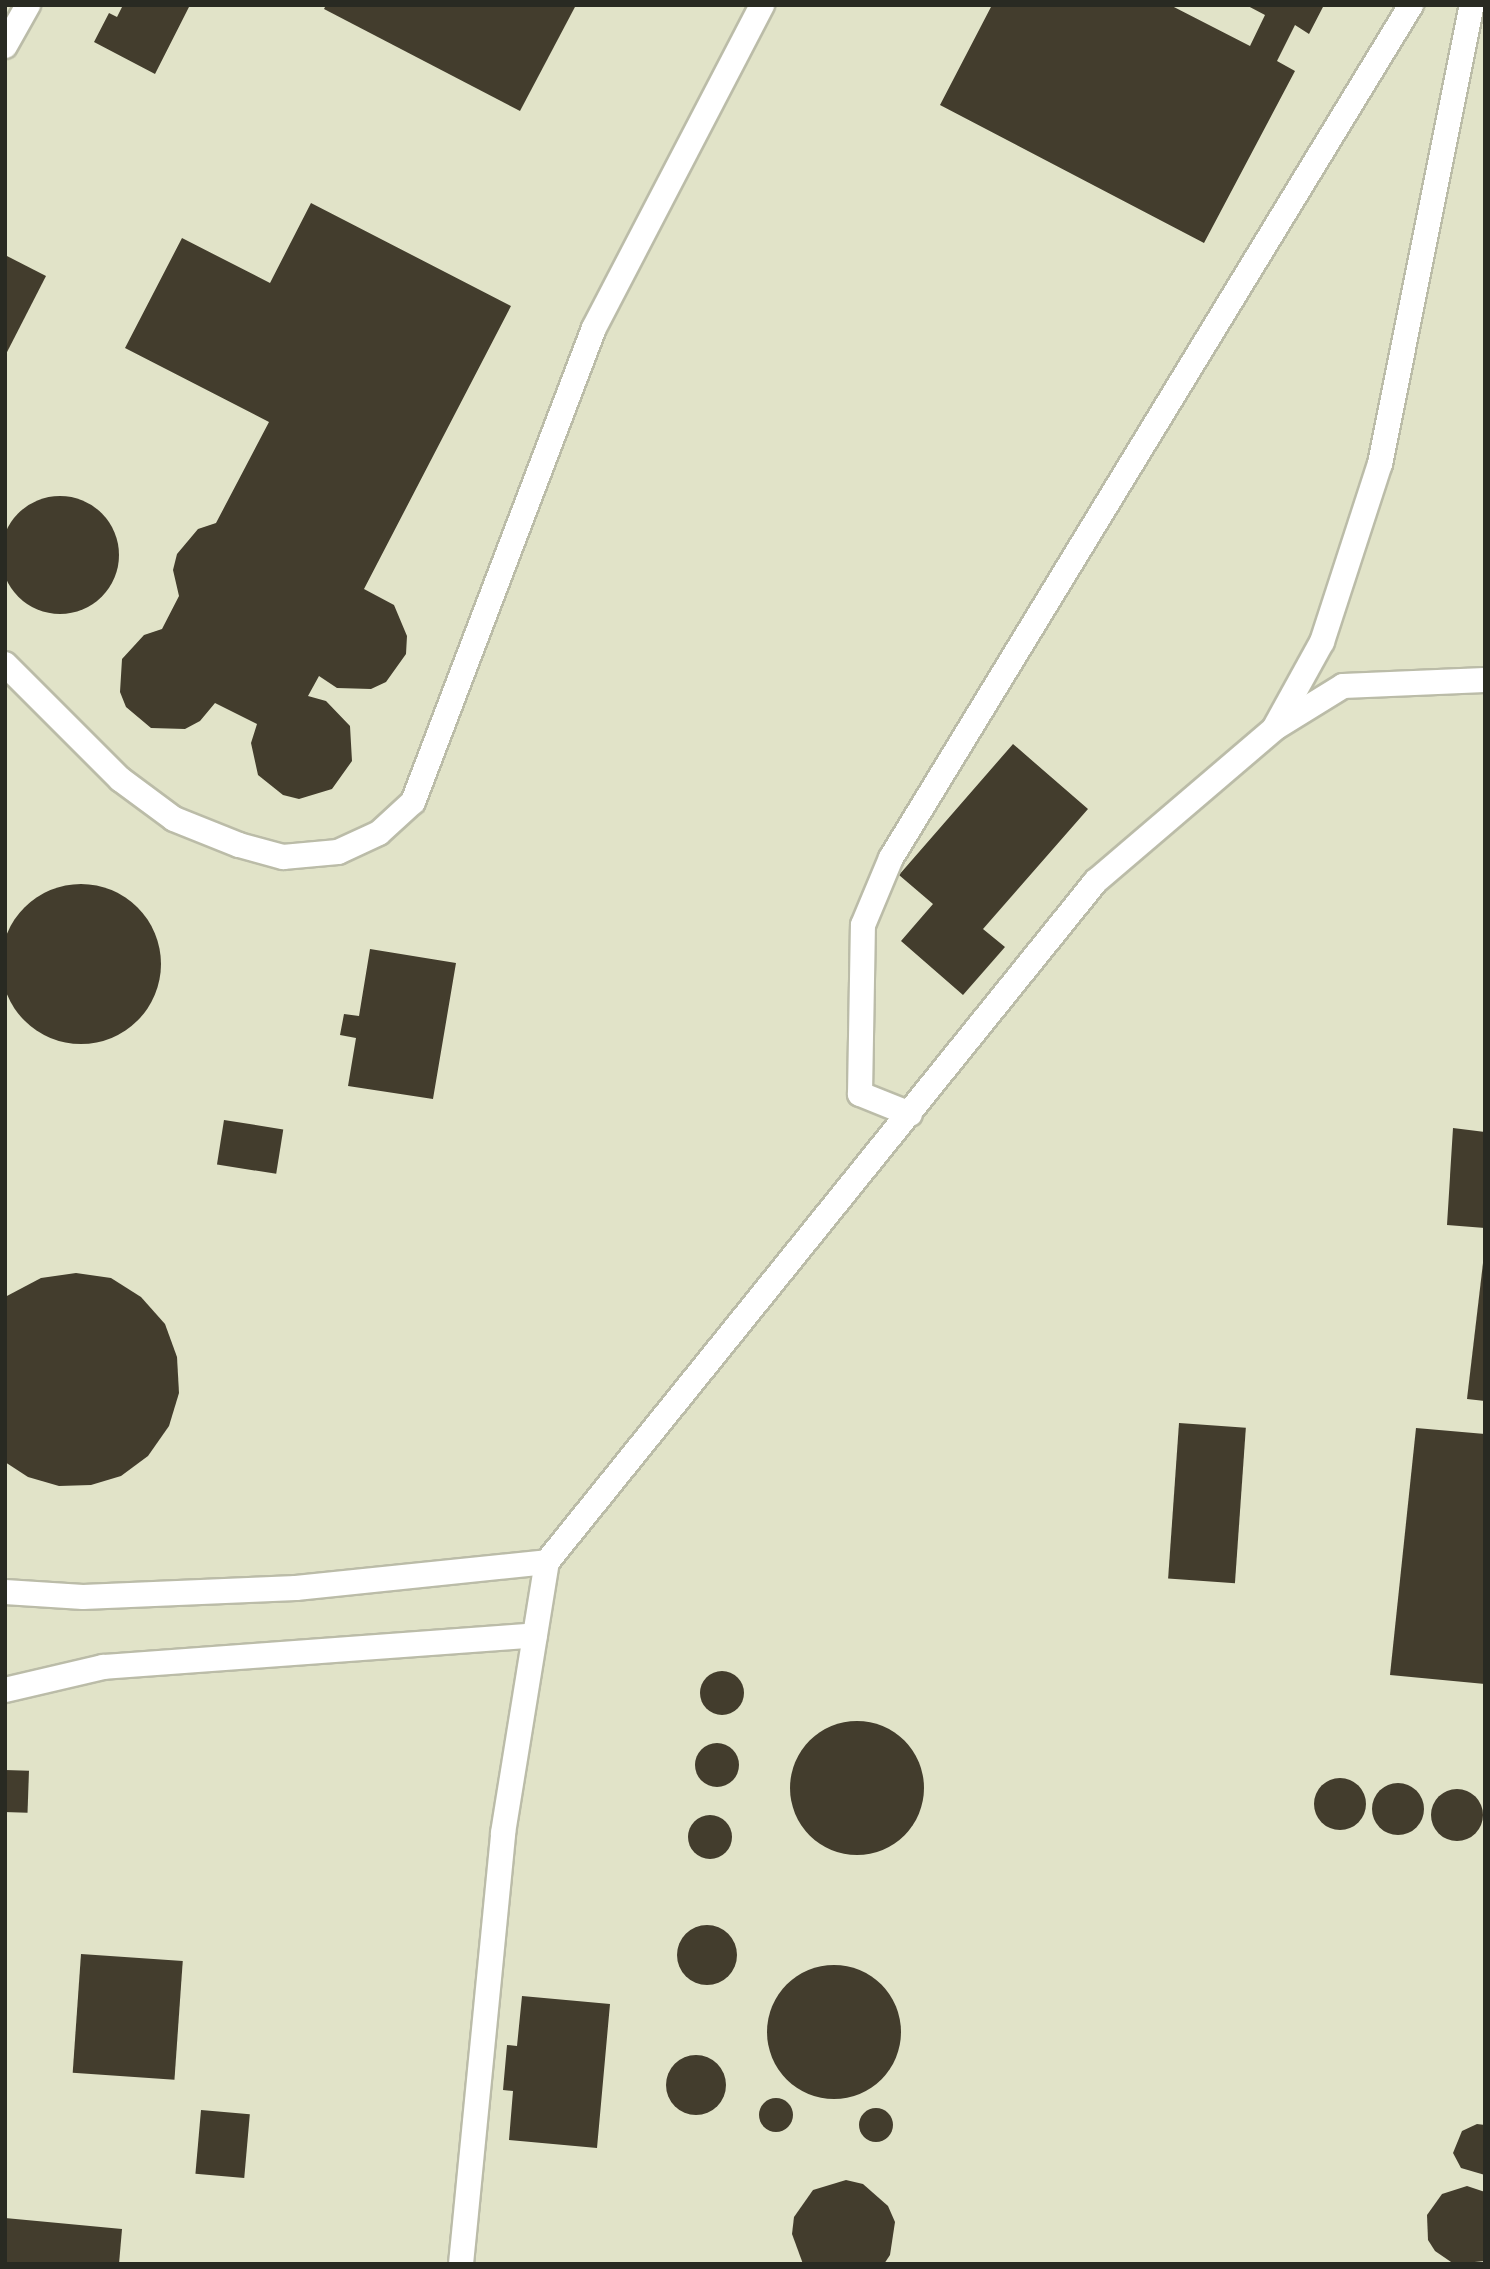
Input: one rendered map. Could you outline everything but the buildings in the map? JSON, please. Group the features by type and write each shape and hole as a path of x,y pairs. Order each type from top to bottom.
{"lane":[{"path":"5,46 29,5"},
{"path":"5,664 120,779 174,818 239,845 283,857 338,852 379,833 413,802 594,328 762,5"},
{"path":"910,1114 860,1094 863,925 891,858 1411,5"},
{"path":"1275,728 1322,642 1380,464 1472,5"},
{"path":"461,2264 503,1833 547,1562 1096,881 1275,728 1343,685 1485,680"},
{"path":"5,1592 83,1597 296,1588 547,1562"},
{"path":"5,1690 103,1667 535,1635"}],"shaded area":[{"path":"5,5 1485,5 1485,2264 5,2264"}]}
